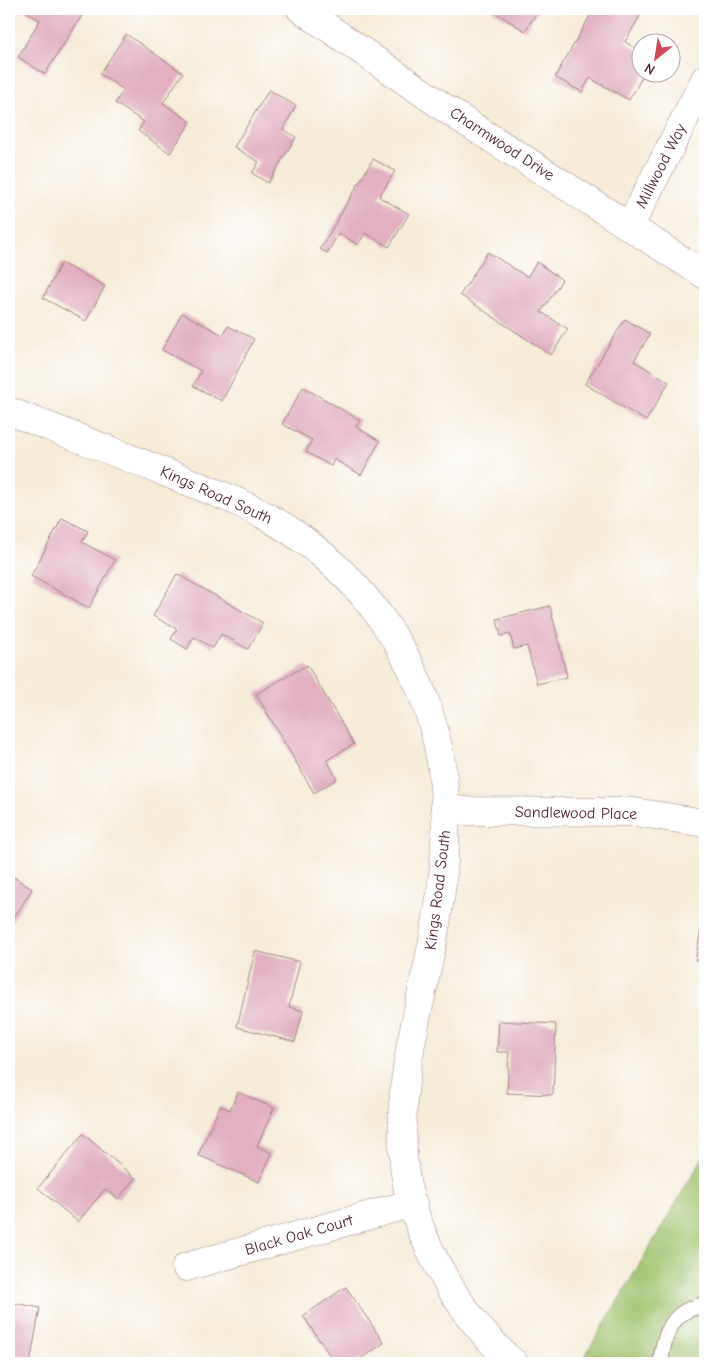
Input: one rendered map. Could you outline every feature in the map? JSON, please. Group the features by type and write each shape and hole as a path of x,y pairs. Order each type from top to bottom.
{"street":[{"name":"Charmwood Drive","path":"301,9 455,115 705,275"},
{"name":"Millwood Way","path":"630,226 705,79"},
{"name":"Kings Road South","path":"9,410 237,501 278,523 304,540 340,570 363,594 394,636 410,667 430,715 440,754 446,842 437,921 408,1064 403,1106 407,1184 430,1248 448,1285 477,1327 514,1363"},
{"name":"Sandlewood Place","path":"445,809 466,811 634,812 705,823"},
{"name":"Black Oak Court","path":"186,1267 413,1203"}],"lane":[{"path":"661,1363 662,1350 670,1328 684,1311 705,1304"}],"green space":[{"path":"705,1154 705,1363 581,1363"}],"building":[{"path":"22,9 86,9 45,74 18,57 40,20"},
{"path":"490,9 539,9 525,31"},
{"path":"594,9 627,9 640,16 625,42 632,46 632,82 639,82 629,100 590,78 582,92 555,77"},
{"path":"126,34 183,73 163,103 191,122 170,153 138,131 144,122 115,103 124,90 100,74"},
{"path":"269,90 296,106 283,129 296,137 268,183 252,173 259,162 234,147"},
{"path":"373,159 395,171 379,197 409,214 389,247 365,233 358,245 339,233 327,253 320,249"},
{"path":"488,252 527,277 537,262 562,280 541,312 568,329 551,355 460,295"},
{"path":"61,263 105,286 86,321 43,298"},
{"path":"182,313 223,335 228,326 254,339 222,401 193,386 201,371 162,350"},
{"path":"625,319 650,334 634,361 669,382 646,421 585,384"},
{"path":"303,387 360,420 356,427 380,441 361,475 334,459 331,466 306,452 312,440 282,424"},
{"path":"62,518 88,531 82,542 115,560 89,608 31,576"},
{"path":"177,574 263,623 248,649 221,634 213,648 194,637 187,649 171,639 177,629 153,616"},
{"path":"550,606 567,677 537,684 527,646 514,649 510,634 501,636 497,619"},
{"path":"307,665 354,744 327,760 337,779 314,793 256,694"},
{"path":"9,874 32,889 9,926"},
{"path":"705,916 705,962 695,960"},
{"path":"255,951 300,962 289,1007 303,1011 295,1042 237,1027"},
{"path":"499,1021 556,1024 553,1095 507,1093 509,1052 497,1052"},
{"path":"238,1092 274,1108 257,1146 272,1153 259,1182 198,1155 220,1106 230,1110"},
{"path":"83,1134 135,1178 118,1199 105,1189 78,1222 38,1188"},
{"path":"346,1287 384,1343 354,1363 335,1363 303,1316"},
{"path":"9,1302 40,1308 30,1363 9,1363"}]}
